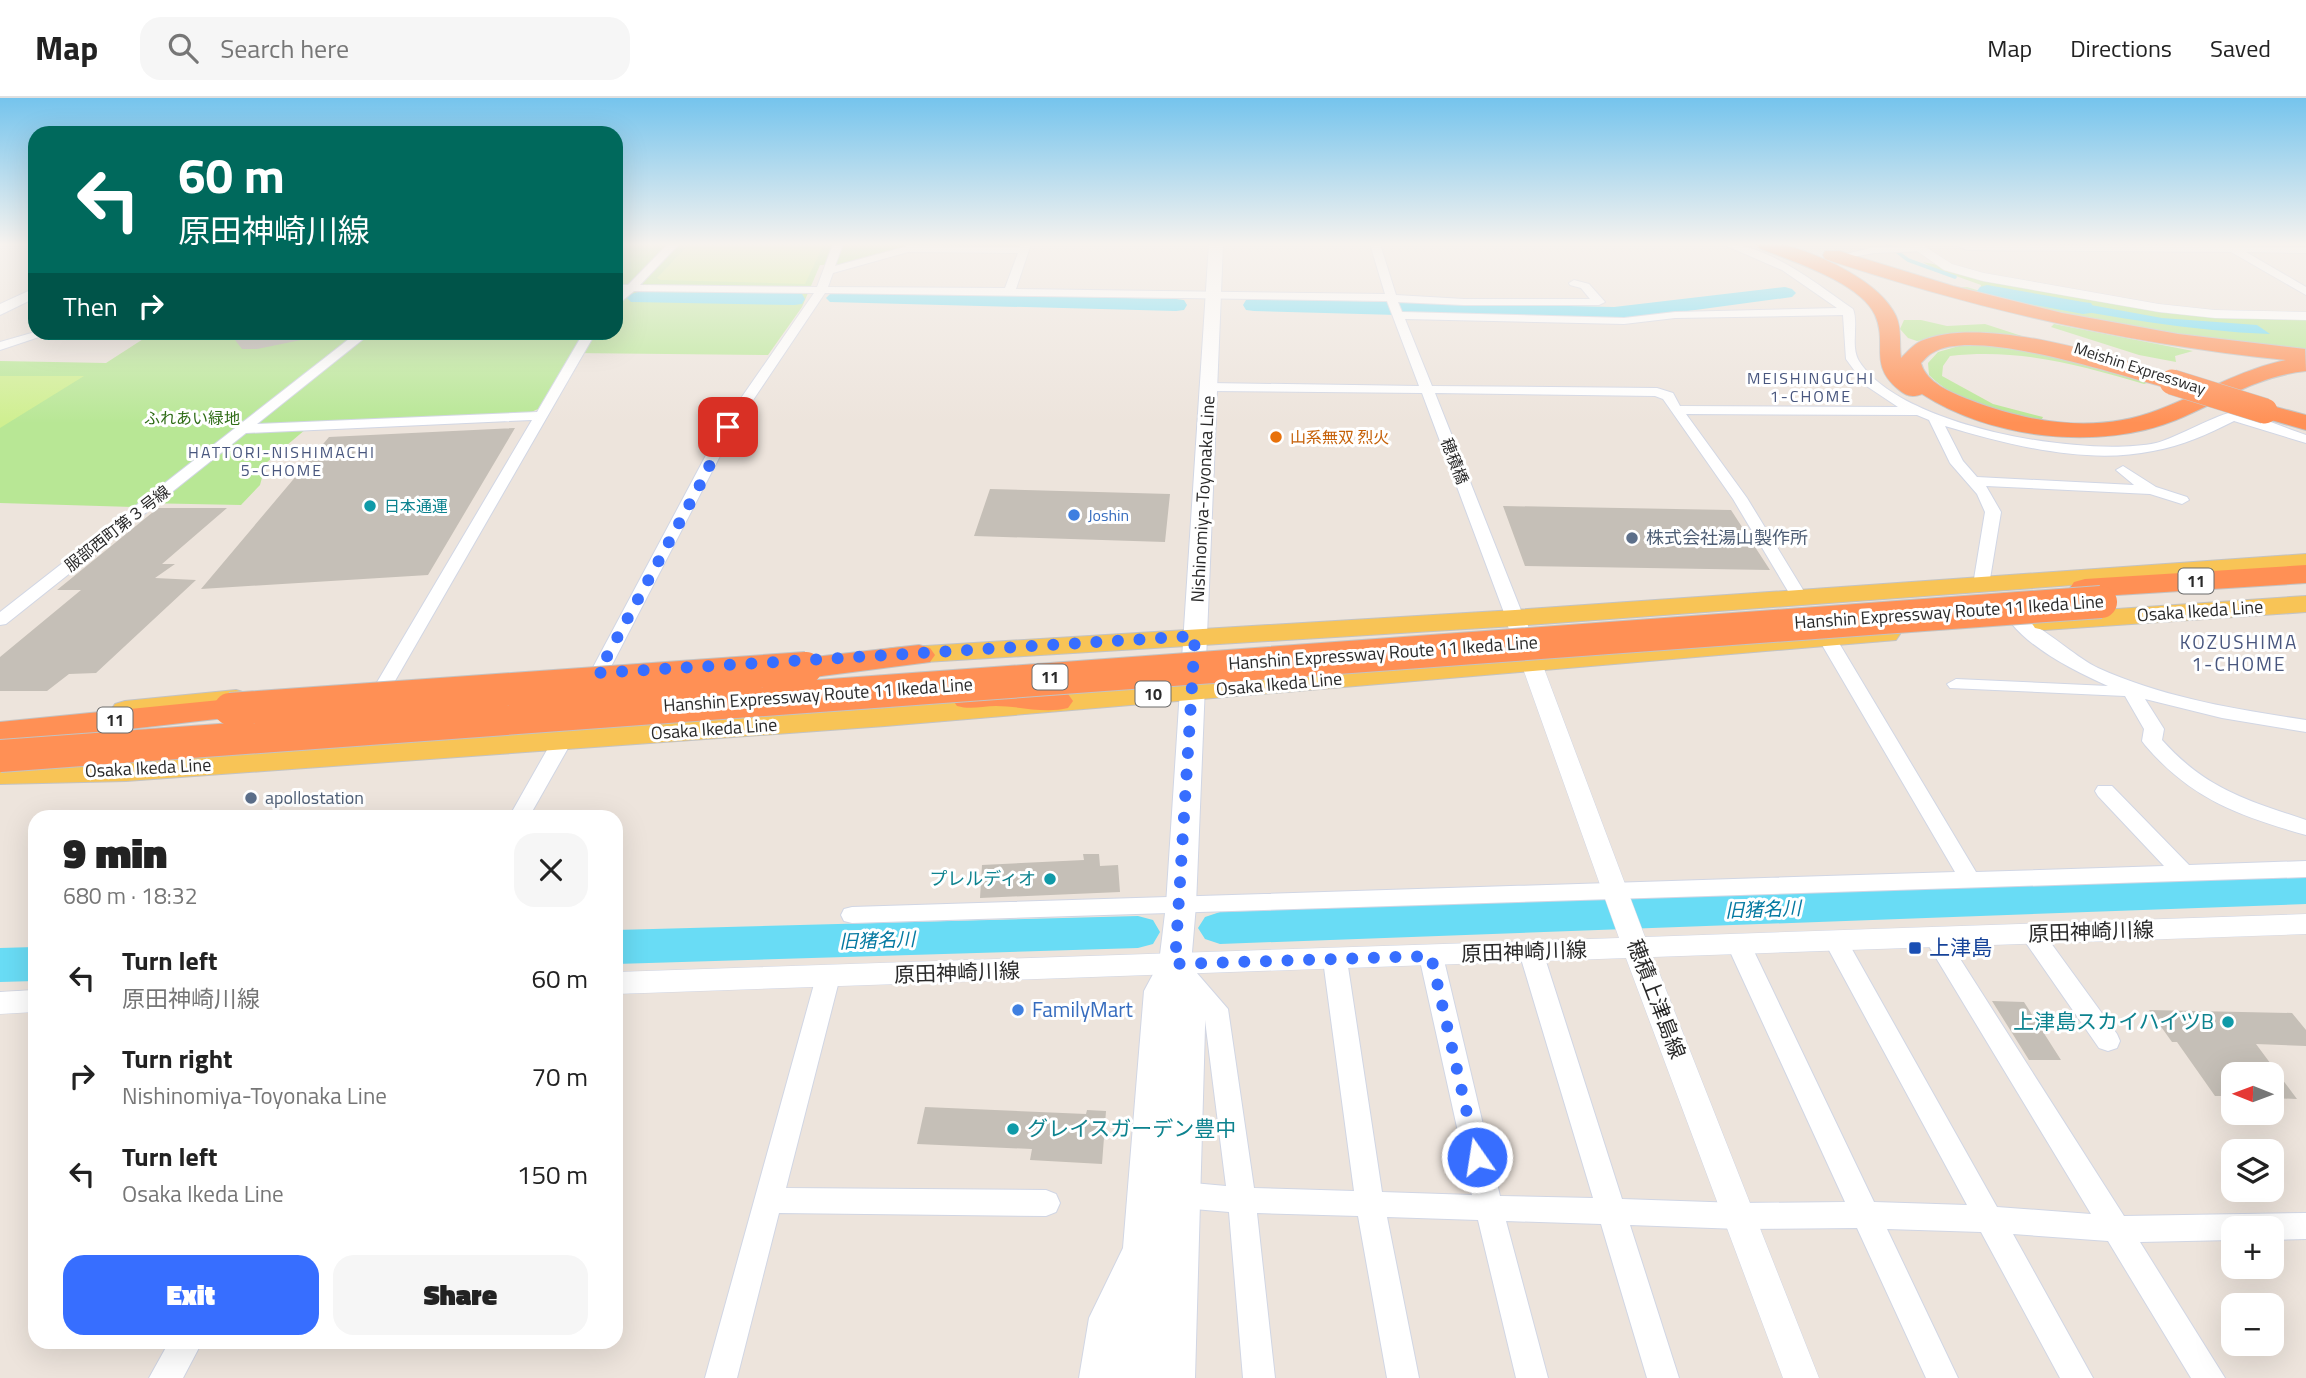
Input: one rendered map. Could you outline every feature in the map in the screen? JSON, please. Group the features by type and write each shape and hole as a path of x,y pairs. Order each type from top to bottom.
{"highway":[{"path":"1876,304 1885,313 1889,362 1899,378 1934,402 1993,423 2039,433 2087,438 2145,435 2175,427 2261,385 2306,377"},
{"name":"Meishin Expressway","path":"1945,304 2179,379"},
{"name":"Meishin Expressway","path":"1965,304 2179,379"},
{"path":"1999,304 2051,317 2186,341 2306,354"},
{"path":"2306,364 2251,374 2155,419 2095,430 2034,425 1977,411 1926,387 1914,374 1910,360 1920,350 1938,344 1967,340 2004,342 2074,354 2179,379 2271,408 2306,422"},
{"path":"2271,408 2306,412"},
{"name":"Hanshin Expressway Route 11 Ikeda Line","path":"0,756 2093,595 2306,574"},
{"name":"Hanshin Expressway Route 11 Ikeda Line","path":"0,739 2093,595 2306,588"},
{"name":"11","path":"0,733 230,709 806,668 919,655"},
{"name":"11","path":"0,762 197,756 996,696 1056,701"}],"main road":[{"name":"Nishinomiya-Toyonaka Line","path":"1134,1378 1160,991 1175,964 1181,905 1214,304"},
{"path":"0,725 183,703 598,673 1515,618 2306,561"},
{"name":"Osaka Ikeda Line","path":"0,774 126,771 885,717 1827,638 2306,604"},
{"path":"1174,1378 1190,992 1175,964"},
{"path":"1100,1378 1109,1318 1143,1249"}],"street":[{"path":"523,810 702,481 728,427 812,304"},
{"path":"1336,304 1624,321 1675,315 1849,311"},
{"name":"穂積橋","path":"1394,304 1515,618"},
{"path":"1395,308 1463,304"},
{"path":"1838,304 1849,311"},
{"path":"2136,304 2215,314 2306,316"},
{"path":"1849,311 1852,359 1878,391 1959,427 2021,442 2084,449 2143,449 2190,438 2233,416 2306,439"},
{"path":"0,346 28,338"},
{"name":"服部西町第３号線","path":"0,620 356,340"},
{"path":"382,689 585,340"},
{"path":"1209,387 1657,392 1668,396 1740,498 1800,597"},
{"path":"1676,410 1918,411"},
{"path":"244,429 541,416"},
{"path":"1934,417 1957,463 1984,493 1993,512 1981,585"},
{"path":"2123,470 2151,490"},
{"path":"1973,481 2151,490 2182,500"},
{"name":"穂積上津島線","path":"1515,618 1633,940 1801,1378"},
{"path":"2021,624 2087,669 2129,688 2210,711 2306,726"},
{"path":"1827,638 1971,881"},
{"path":"1956,684 2120,692 2129,688"},
{"path":"2129,688 2154,729 2152,741 2171,763 2195,783 2243,806 2306,828"},
{"path":"2105,790 2184,873"},
{"path":"852,915 1617,896 2306,869"},
{"name":"原田神崎川線","path":"623,983 1531,952 1633,940 1739,945 2306,924"},
{"path":"2032,934 2108,1041"},
{"path":"1936,938 2209,1378"},
{"path":"1836,941 2077,1378"},
{"path":"1739,945 1942,1378"},
{"path":"1531,952 1609,1212 1663,1378"},
{"path":"1431,956 1489,1208 1532,1378"},
{"path":"1335,960 1370,1204 1403,1378"},
{"path":"1175,964 1216,1009 1242,1200 1259,1378"},
{"path":"722,1378 828,977"},
{"path":"0,1003 28,1002"},
{"path":"1182,1195 1242,1200 1739,1216 1864,1215 1990,1219 2119,1229 2306,1226"},
{"path":"769,1200 1046,1203"},
{"path":"165,1378 183,1349"}],"green space":[{"name":"ふれあい緑地","path":"623,304 803,304 768,355 572,353 538,409 529,413 313,423 266,463 260,485 241,505 141,503 133,507 0,503 0,361 106,363 142,340 623,340"},
{"path":"2017,304 2126,304 2156,310 2306,318 2306,350 2172,335"},
{"path":"1904,320 1921,320 1947,326 1985,324 2028,338 1959,334 1917,341 1908,338 1900,329"},
{"path":"2054,324 2193,351 2175,356 2176,362 2139,355 2051,327"},
{"path":"1959,346 2037,350 2153,381 2144,384 2072,365 2001,354 1950,356 1943,366 1942,376 1993,404 2043,417 2041,421 1981,407 1953,394 1929,375 1928,363 1938,352"},
{"path":"0,376 84,376 0,428"}],"water":[{"path":"2043,304 2084,304 2162,318 2257,325 2270,334 2181,327"}],"building":[{"path":"235,340 301,340 257,349 242,349"},
{"name":"日本通運","path":"515,428 428,575 201,589 329,437"},
{"name":"Joshin","path":"990,489 1170,494 1165,542 974,536"},
{"name":"株式会社湯山製作所","path":"1503,506 1731,510 1770,570 1525,566"},
{"path":"158,508 227,508 162,564 175,564 155,578 196,580 96,673 69,674 47,691 0,691 0,657 81,590 57,590"},
{"name":"プレルディオ","path":"1083,854 1099,854 1100,866 1118,865 1120,892 980,898 982,865 1084,860"},
{"path":"1992,1001 2024,1002 2061,1060 2029,1060"},
{"name":"上津島スカイハイツB","path":"2149,1010 2292,1013 2306,1030 2306,1046 2256,1044 2269,1062 2221,1062 2221,1096 2215,1096 2177,1042 2172,1042"},
{"name":"上津島スカイハイツB","path":"2284,1082 2297,1099 2284,1098"},
{"name":"グレイスガーデン豊中","path":"925,1107 1086,1114 1087,1110 1106,1111 1102,1164 1030,1160 1032,1149 917,1144"}],"waterway":[{"path":"1115,304 1176,305"},
{"path":"1254,305 1614,314 1698,304"},
{"path":"2059,304 2083,308"},
{"name":"旧猪名川","path":"1220,928 2306,889"},
{"name":"旧猪名川","path":"623,947 1138,932"},
{"name":"旧猪名川","path":"0,965 28,964"}],"place":[{"name":"山系無双 烈火","path":"1276,437"},
{"name":"日本通運","path":"370,506"},
{"name":"Joshin","path":"1074,515"},
{"name":"株式会社湯山製作所","path":"1632,538"},
{"name":"apollostation","path":"251,798"},
{"name":"プレルディオ","path":"1050,879"},
{"name":"上津島","path":"1915,948"},
{"name":"FamilyMart","path":"1018,1010"},
{"name":"上津島スカイハイツB","path":"2228,1022"},
{"name":"グレイスガーデン豊中","path":"1013,1129"}],"district":[{"name":"MEISHINGUCHI 1-CHOME","path":"1811,387"},
{"name":"HATTORI-NISHIMACHI 5-CHOME","path":"282,461"},
{"name":"KOZUSHIMA 1-CHOME","path":"2239,653"}],"route":[{"path":"728,427 702,481 598,673 1195,636 1181,905 1175,964 1431,956 1477,1157"}]}
